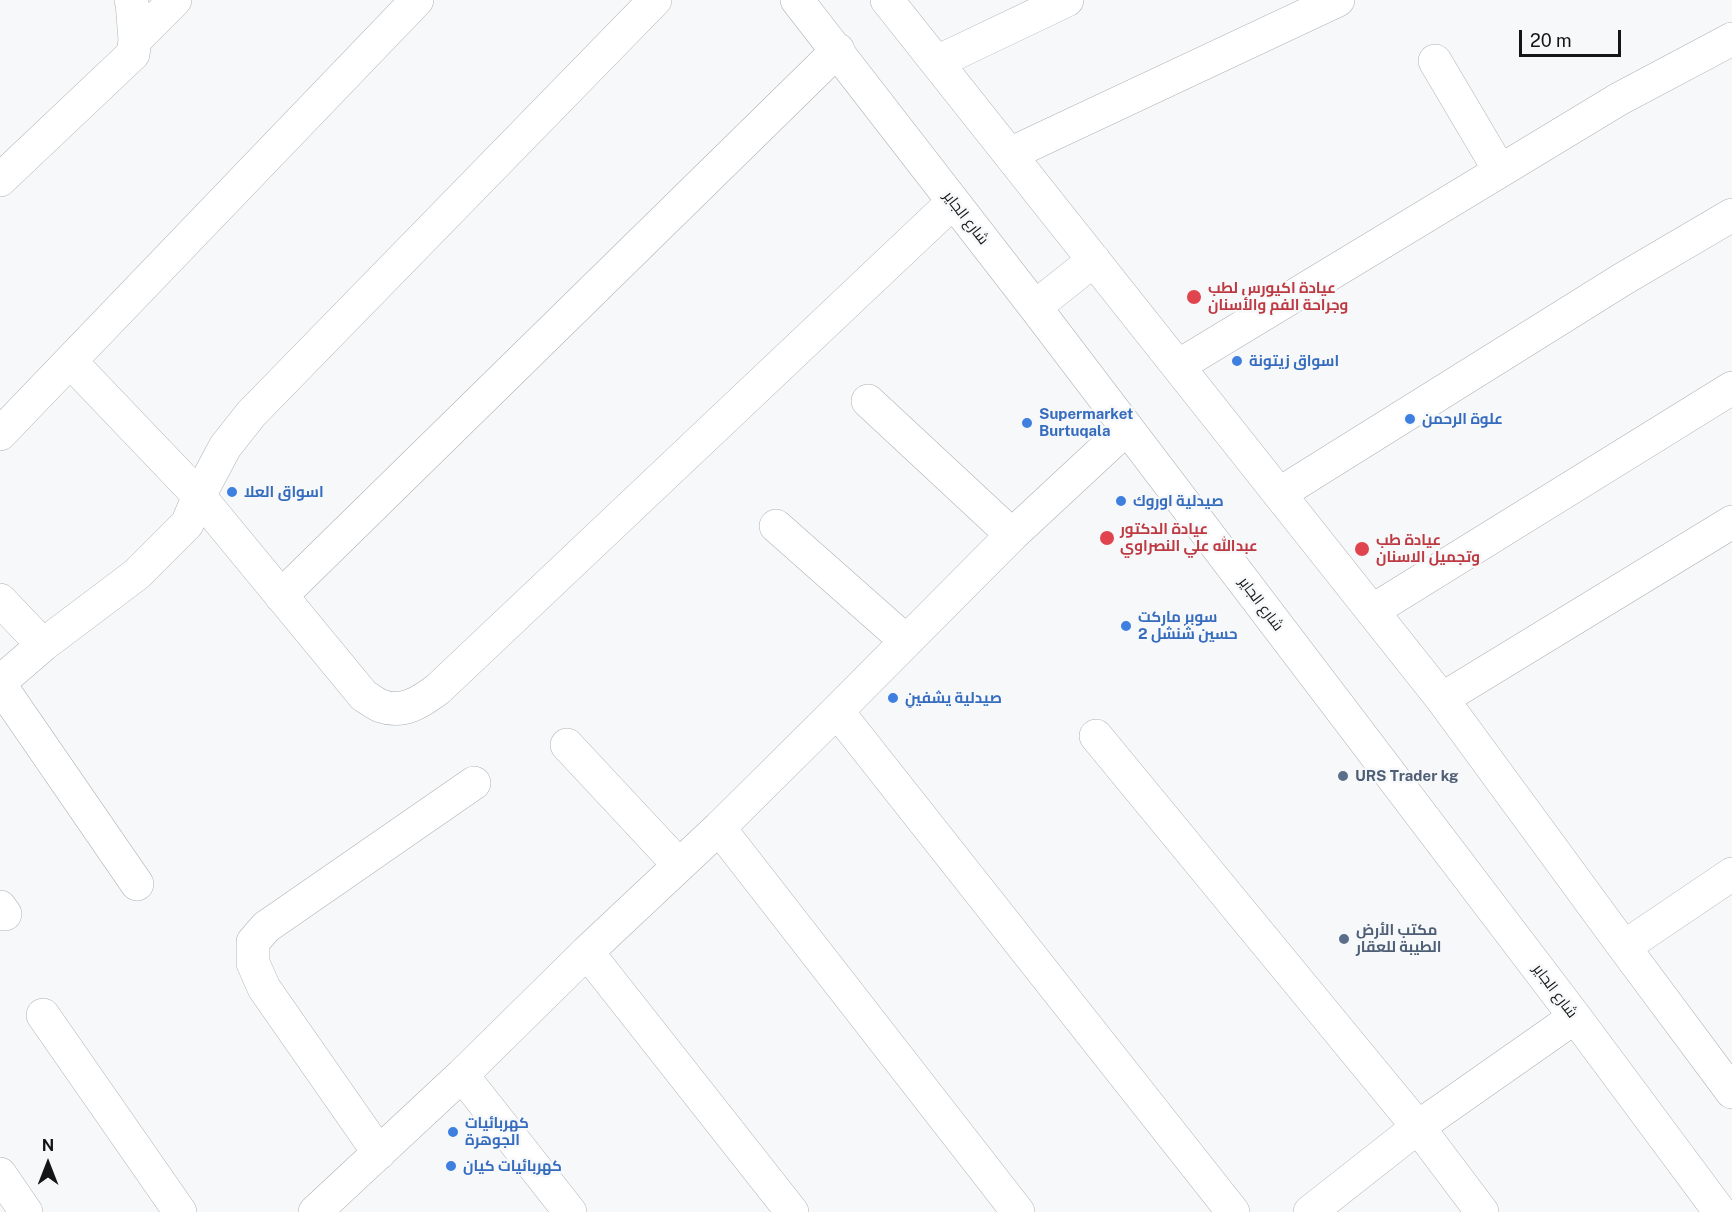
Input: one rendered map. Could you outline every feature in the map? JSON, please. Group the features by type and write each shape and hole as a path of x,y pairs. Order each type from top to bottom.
{"street":[{"path":"0,180 133,54 135,40 131,0"},
{"path":"135,40 176,0"},
{"path":"0,434 417,0"},
{"path":"137,884 0,683 44,645 137,574 187,524 225,447 250,414 654,0"},
{"name":"شارع الجاير","path":"797,0 1035,307 1575,1017 1720,1212"},
{"path":"887,0 1442,699 1732,1092"},
{"path":"937,62 1067,0"},
{"path":"1010,154 1338,0"},
{"path":"1178,366 1619,99 1732,39"},
{"path":"282,596 838,50"},
{"path":"1436,60 1500,171"},
{"path":"71,362 199,496 364,696 381,706 402,709 422,702 438,689 953,202"},
{"path":"1279,494 1623,279 1732,215"},
{"path":"1035,307 1094,260"},
{"path":"1372,611 1732,388"},
{"path":"868,401 1012,535"},
{"path":"334,1206 379,1153 718,828 1012,535 1126,428"},
{"path":"1442,699 1732,522"},
{"path":"776,526 906,641"},
{"path":"0,600 44,645"},
{"path":"837,711 1233,1212"},
{"path":"1096,736 1418,1127 1482,1212"},
{"path":"567,746 679,865"},
{"path":"379,1153 264,988 253,963 253,942 266,927 474,783"},
{"path":"718,828 1018,1212"},
{"path":"1624,947 1732,874"},
{"path":"587,952 792,1212"},
{"path":"44,1015 180,1212"},
{"path":"1310,1212 1418,1127 1575,1017"},
{"path":"462,1075 570,1212"},
{"path":"0,1174 26,1212"}],"place":[{"name":"عيادة اكيورس لطب وجراحة الفم والأسنان","path":"1194,297"},
{"name":"اسواق زيتونة","path":"1237,361"},
{"name":"علوة الرحمن","path":"1410,419"},
{"name":"Supermarket Burtuqala","path":"1027,423"},
{"name":"اسواق العلا","path":"232,492"},
{"name":"صيدلية اوروك","path":"1121,501"},
{"name":"عيادة الدكتور عبدالله علي النصراوي","path":"1107,538"},
{"name":"عيادة طب وتجميل الاسنان","path":"1362,549"},
{"name":"سوبر ماركت حسين شنشل 2","path":"1126,626"},
{"name":"صيدلية يشفينِ","path":"893,698"},
{"name":"URS Trader kg","path":"1343,776"},
{"name":"مكتب الأرض الطيبة للعقار","path":"1344,939"},
{"name":"كهربائيات الجوهرة","path":"453,1132"},
{"name":"كهربائيات كيان","path":"451,1166"}]}
